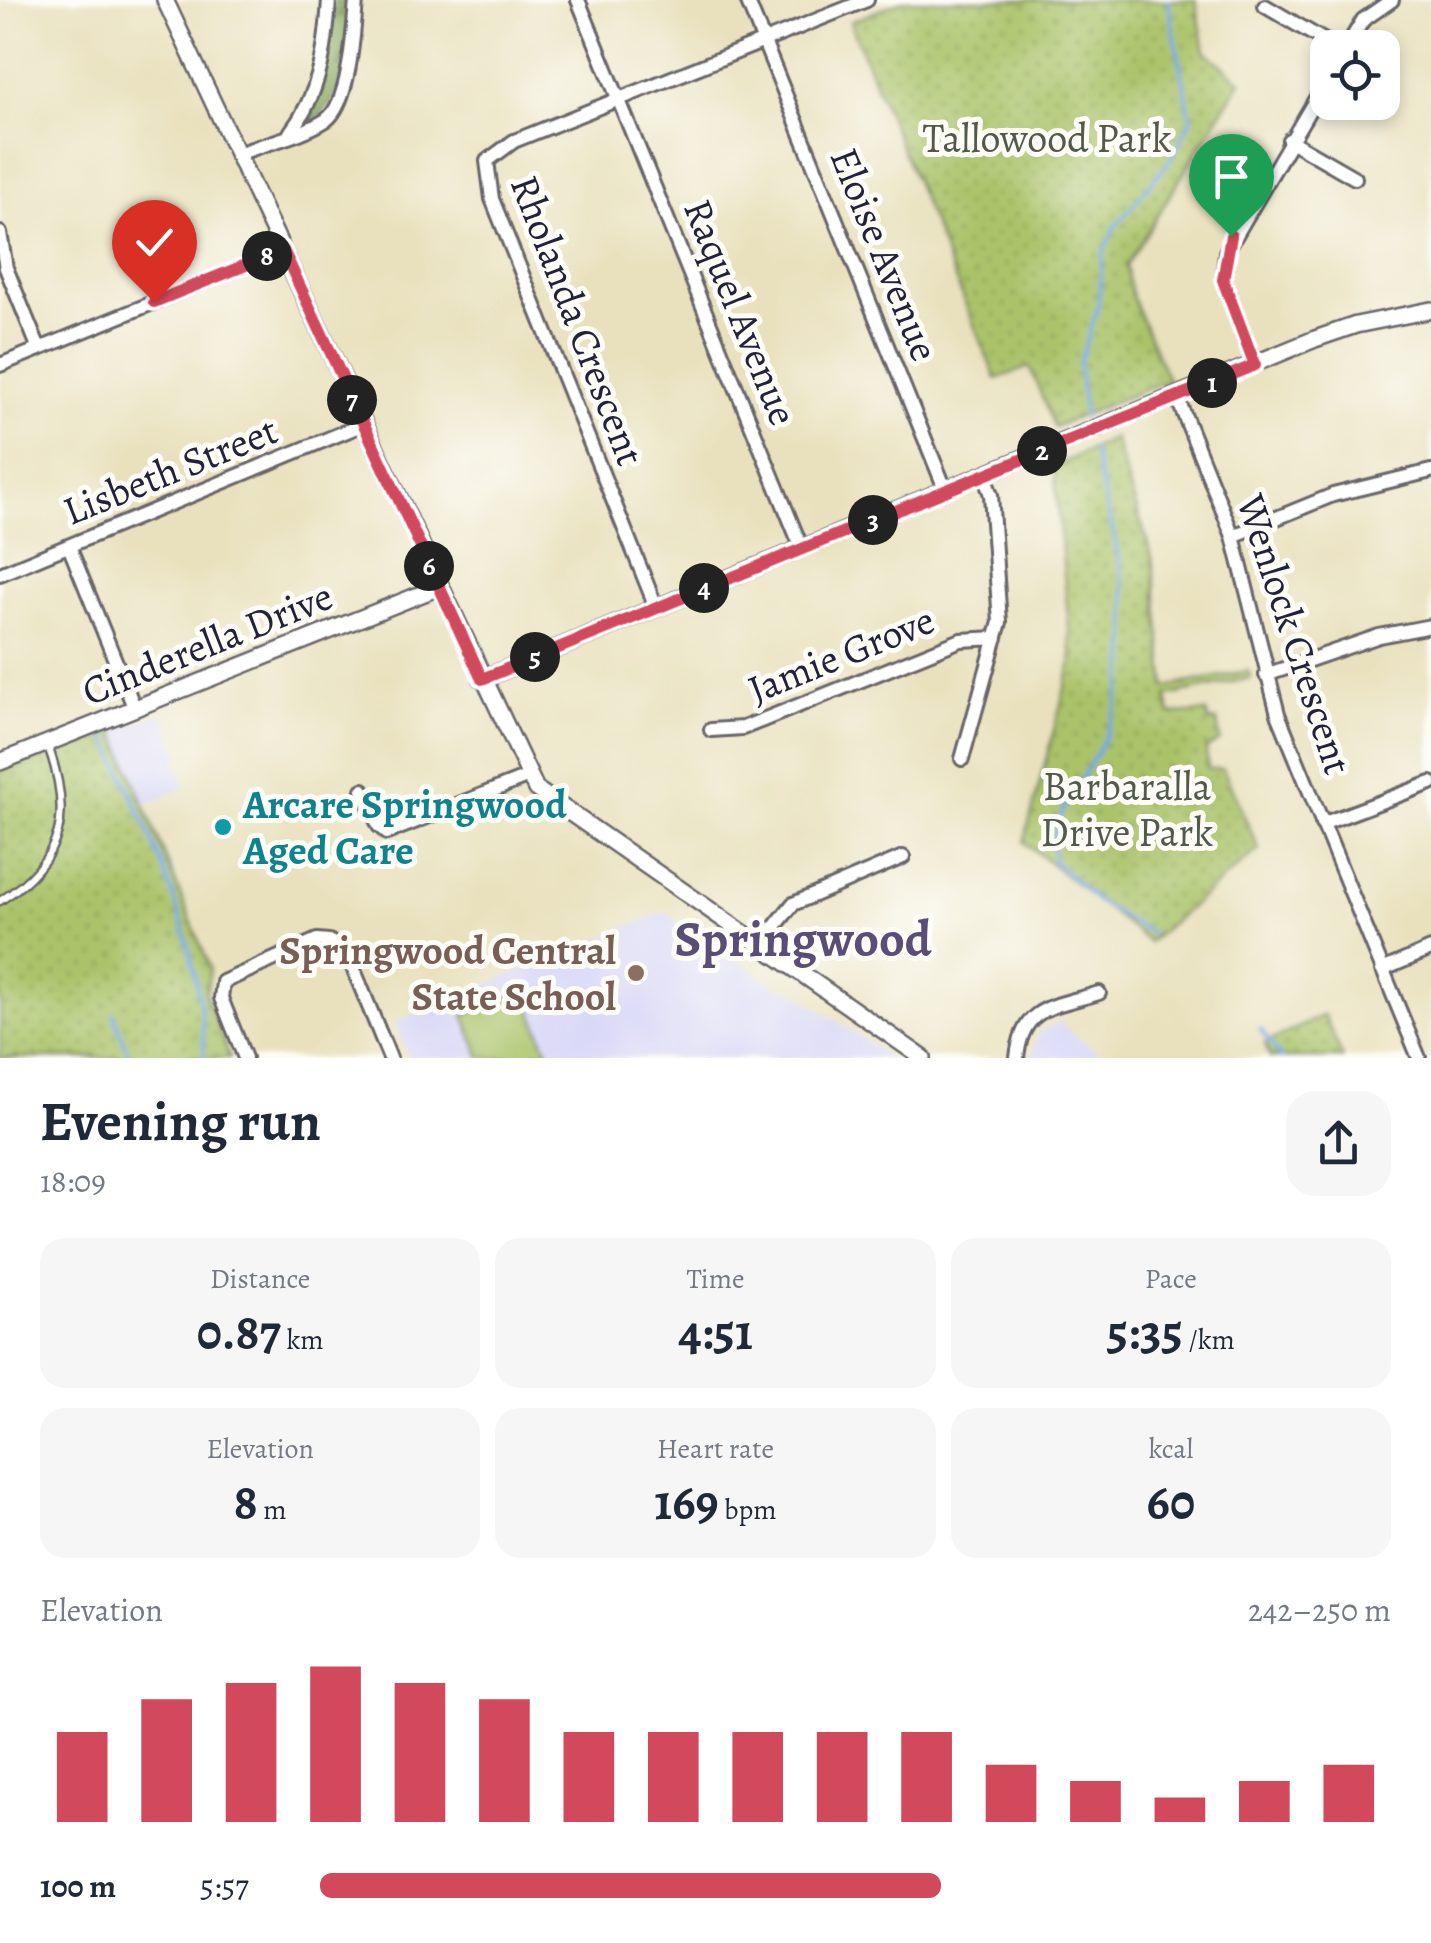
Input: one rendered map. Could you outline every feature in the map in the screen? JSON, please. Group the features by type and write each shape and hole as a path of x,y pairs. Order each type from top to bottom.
{"street":[{"path":"165,0 529,776 550,801 922,1058"},
{"path":"290,133 307,110 316,84 329,0"},
{"path":"238,154 311,127 333,113 346,76 356,0"},
{"name":"Raquel Avenue","path":"578,0 802,548"},
{"name":"Eloise Avenue","path":"747,0 946,491"},
{"name":"Rholanda Crescent","path":"656,606 486,178 487,161 496,151 867,0"},
{"path":"1357,30 1363,20 1392,0"},
{"path":"1266,6 1310,32"},
{"path":"1255,365 1223,280 1226,252 1310,107"},
{"path":"1289,140 1355,178"},
{"path":"0,233 6,268 39,348"},
{"path":"0,364 283,250"},
{"path":"482,679 1356,325 1431,310"},
{"name":"Wenlock Crescent","path":"1177,396 1233,536 1266,674 1322,824 1420,1058"},
{"name":"Lisbeth Street","path":"0,574 364,424"},
{"path":"1233,536 1333,494 1431,471"},
{"path":"962,759 1000,622 992,495 984,476"},
{"path":"69,546 134,707"},
{"name":"Cinderella Drive","path":"0,762 438,586"},
{"path":"1266,674 1360,642 1431,626"},
{"name":"Jamie Grove","path":"711,730 743,728 960,640 996,638"},
{"path":"363,790 379,826 387,833 529,776"},
{"path":"1322,824 1431,783"},
{"path":"760,945 793,904 903,857"},
{"path":"245,1058 221,998 223,982 316,940 338,945 347,953 390,1058"},
{"path":"1382,970 1431,949"},
{"path":"1017,1058 1020,1031 1027,1020 1098,993"}],"lane":[{"path":"0,902 42,868 57,837 61,787 46,742"}],"shaded area":[{"path":"163,714 181,757 175,760 186,787 144,805 115,732"},
{"name":"Springwood Central State School","path":"665,912 780,989 789,988 890,1058 410,1058 395,1022"},
{"path":"1062,1021 1064,1027 1105,1058 1032,1058 1039,1032"}],"green space":[{"path":"334,0 351,0 344,68 333,100 310,122 327,59"},
{"name":"Tallowood Park","path":"904,0 1196,0 1205,51 1241,81 1126,266 1132,297 1168,380 1054,427 1030,367 996,379 850,22"},
{"name":"Barbaralla Drive Park","path":"1114,438 1152,557 1166,687 1248,671 1251,678 1167,696 1170,714 1206,712 1209,722 1217,721 1220,741 1206,749 1208,769 1223,769 1259,849 1149,942 1024,842 1072,662 1054,467"},
{"path":"115,732 210,968 206,995 230,1058 0,1058 0,772"},
{"path":"524,991 548,1052 534,1058 481,1058 464,1015"},
{"path":"1324,1015 1343,1058 1270,1058 1265,1044"}],"waterway":[{"path":"1084,417 1079,364 1098,307 1103,252 1115,227 1171,159 1191,120 1168,0"},
{"path":"1093,450 1125,596 1125,669 1117,705 1102,743 1056,827 1053,861 1098,902 1152,934"},
{"path":"106,736 157,853 185,932 195,973 204,1058"},
{"path":"113,1013 130,1058"},
{"path":"1260,1029 1281,1058"}],"place":[{"name":"Arcare Springwood Aged Care","path":"223,827"},
{"name":"Springwood Central State School","path":"636,973"}],"district":[{"name":"Springwood","path":"803,938"}],"route":[{"path":"154,302 283,250 482,679 1255,365 1223,280 1231,236"}]}
